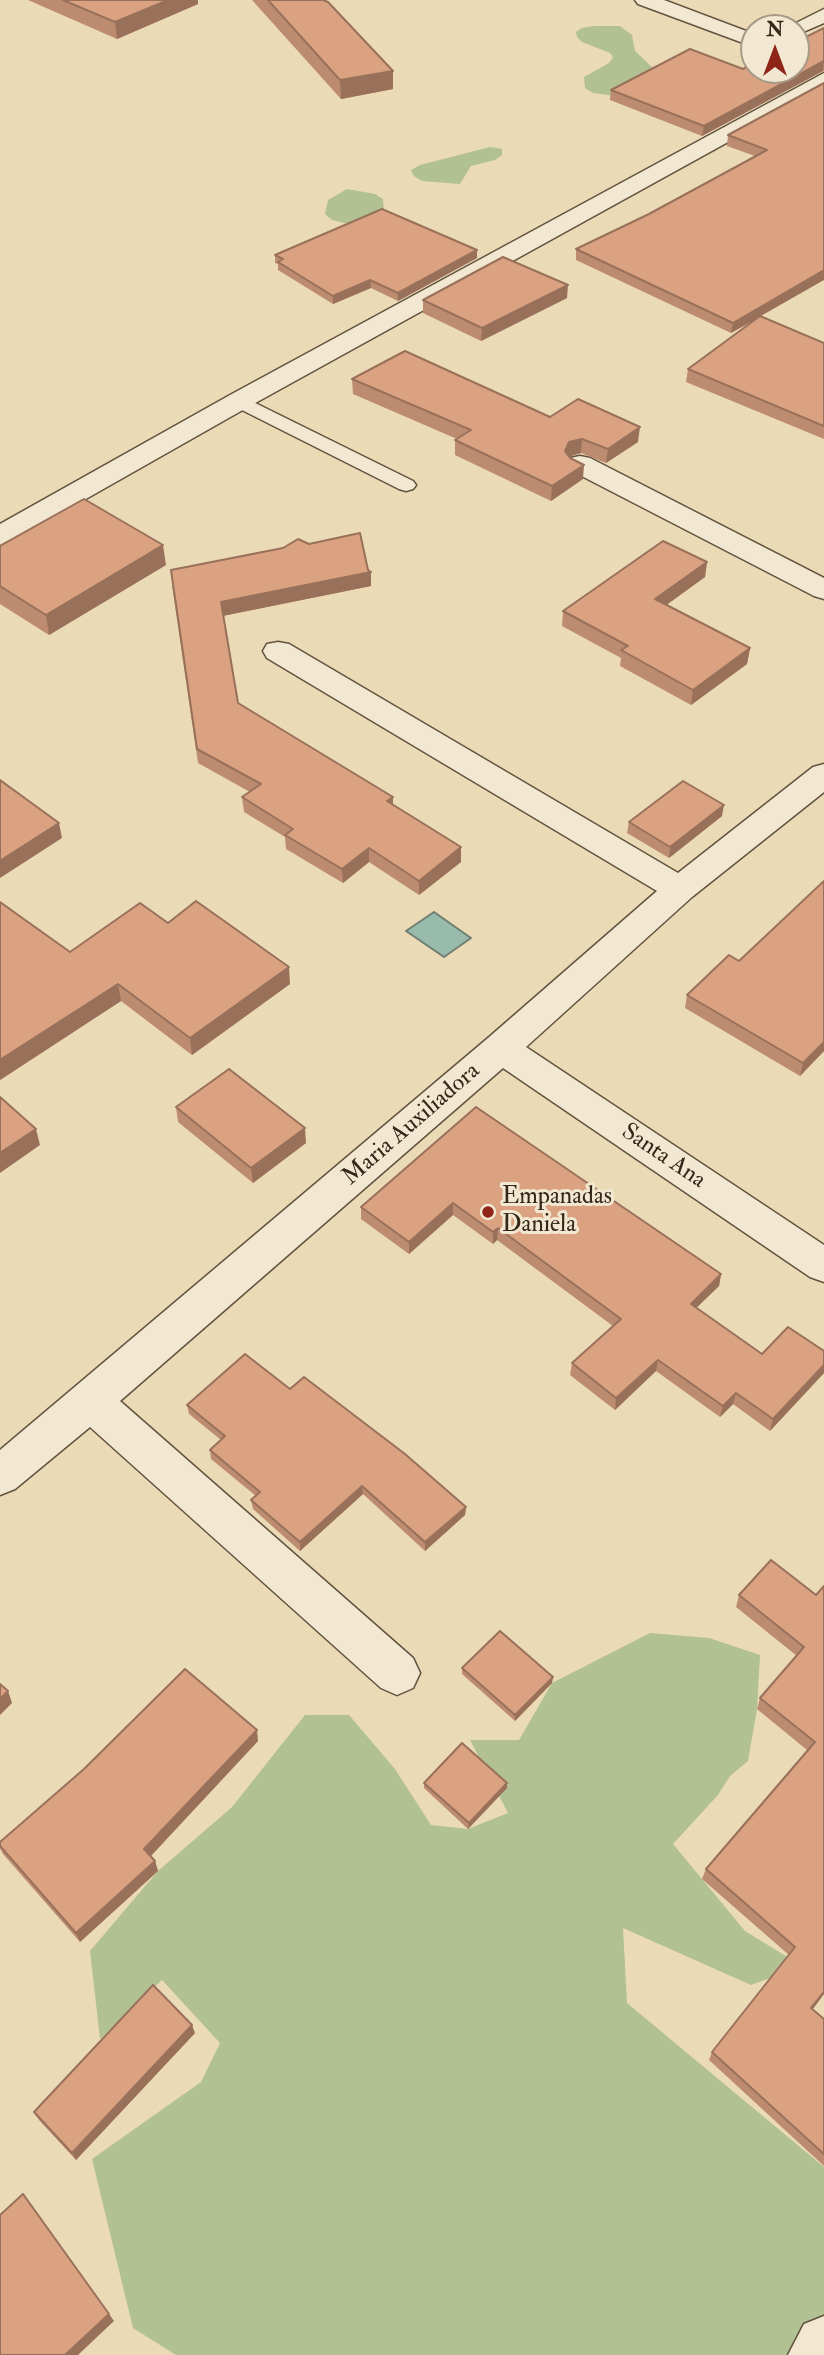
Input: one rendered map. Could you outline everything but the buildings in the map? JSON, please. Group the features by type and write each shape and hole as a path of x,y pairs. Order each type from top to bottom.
{"street":[{"path":"645,0 740,36"},
{"path":"0,536 818,72"},
{"path":"580,464 824,590"},
{"path":"278,651 680,889"},
{"name":"Maria Auxiliadora","path":"0,1476 501,1048 680,889 824,775"},
{"name":"Santa Ana","path":"501,1048 824,1266"},
{"path":"91,1401 397,1673"},
{"path":"816,2355 824,2344"}],"lane":[{"path":"239,401 406,485"}],"shaded area":[{"path":"620,26 632,35 635,51 652,67 651,73 616,96 593,93 585,88 584,77 609,63 613,57 577,37 576,32 582,28"},
{"path":"490,147 502,149 502,155 495,160 471,166 460,184 422,181 414,176 411,170 420,165"},
{"path":"347,189 375,194 383,199 384,213 357,226 332,220 325,214 328,200"},
{"path":"434,912 471,938 444,957 406,931"},
{"path":"650,1633 709,1638 760,1655 757,1709 748,1761 730,1776 718,1795 673,1844 745,1931 802,1966 751,1985 623,1928 627,2003 824,2167 824,2343 814,2355 176,2355 133,2328 92,2159 201,2082 220,2043 162,1980 100,2039 90,1951 158,1871 232,1807 305,1715 349,1715 395,1769 431,1825 468,1829 508,1813 470,1740 519,1740 552,1683"}],"place":[{"name":"Empanadas Daniela","path":"488,1212"}]}
